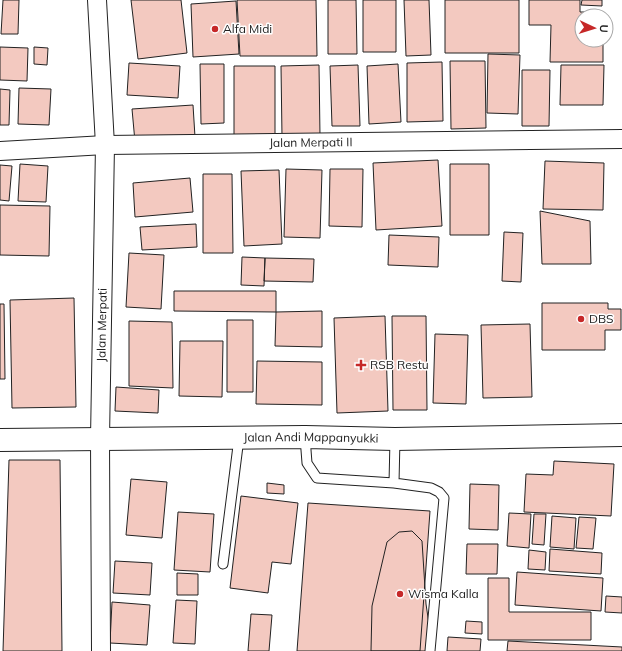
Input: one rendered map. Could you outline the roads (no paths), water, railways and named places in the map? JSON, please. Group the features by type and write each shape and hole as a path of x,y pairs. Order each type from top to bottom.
{"street":[{"name":"Jalan Merpati","path":"97,0 105,145 100,439 101,651"},
{"name":"Jalan Merpati II","path":"0,151 105,145 622,139"},
{"name":"Jalan Andi Mappanyukki","path":"0,440 305,437 395,439 622,435"}],"lane":[{"path":"305,437 307,463 317,478 394,483 431,488 439,492 444,498 430,651"},
{"path":"223,564 240,438"},
{"path":"394,483 395,439"}],"place":[{"name":"Alfa Midi","path":"215,29"},
{"name":"DBS","path":"581,319"},
{"name":"RSB Restu","path":"361,365"},
{"name":"Wisma Kalla","path":"400,594"}]}
